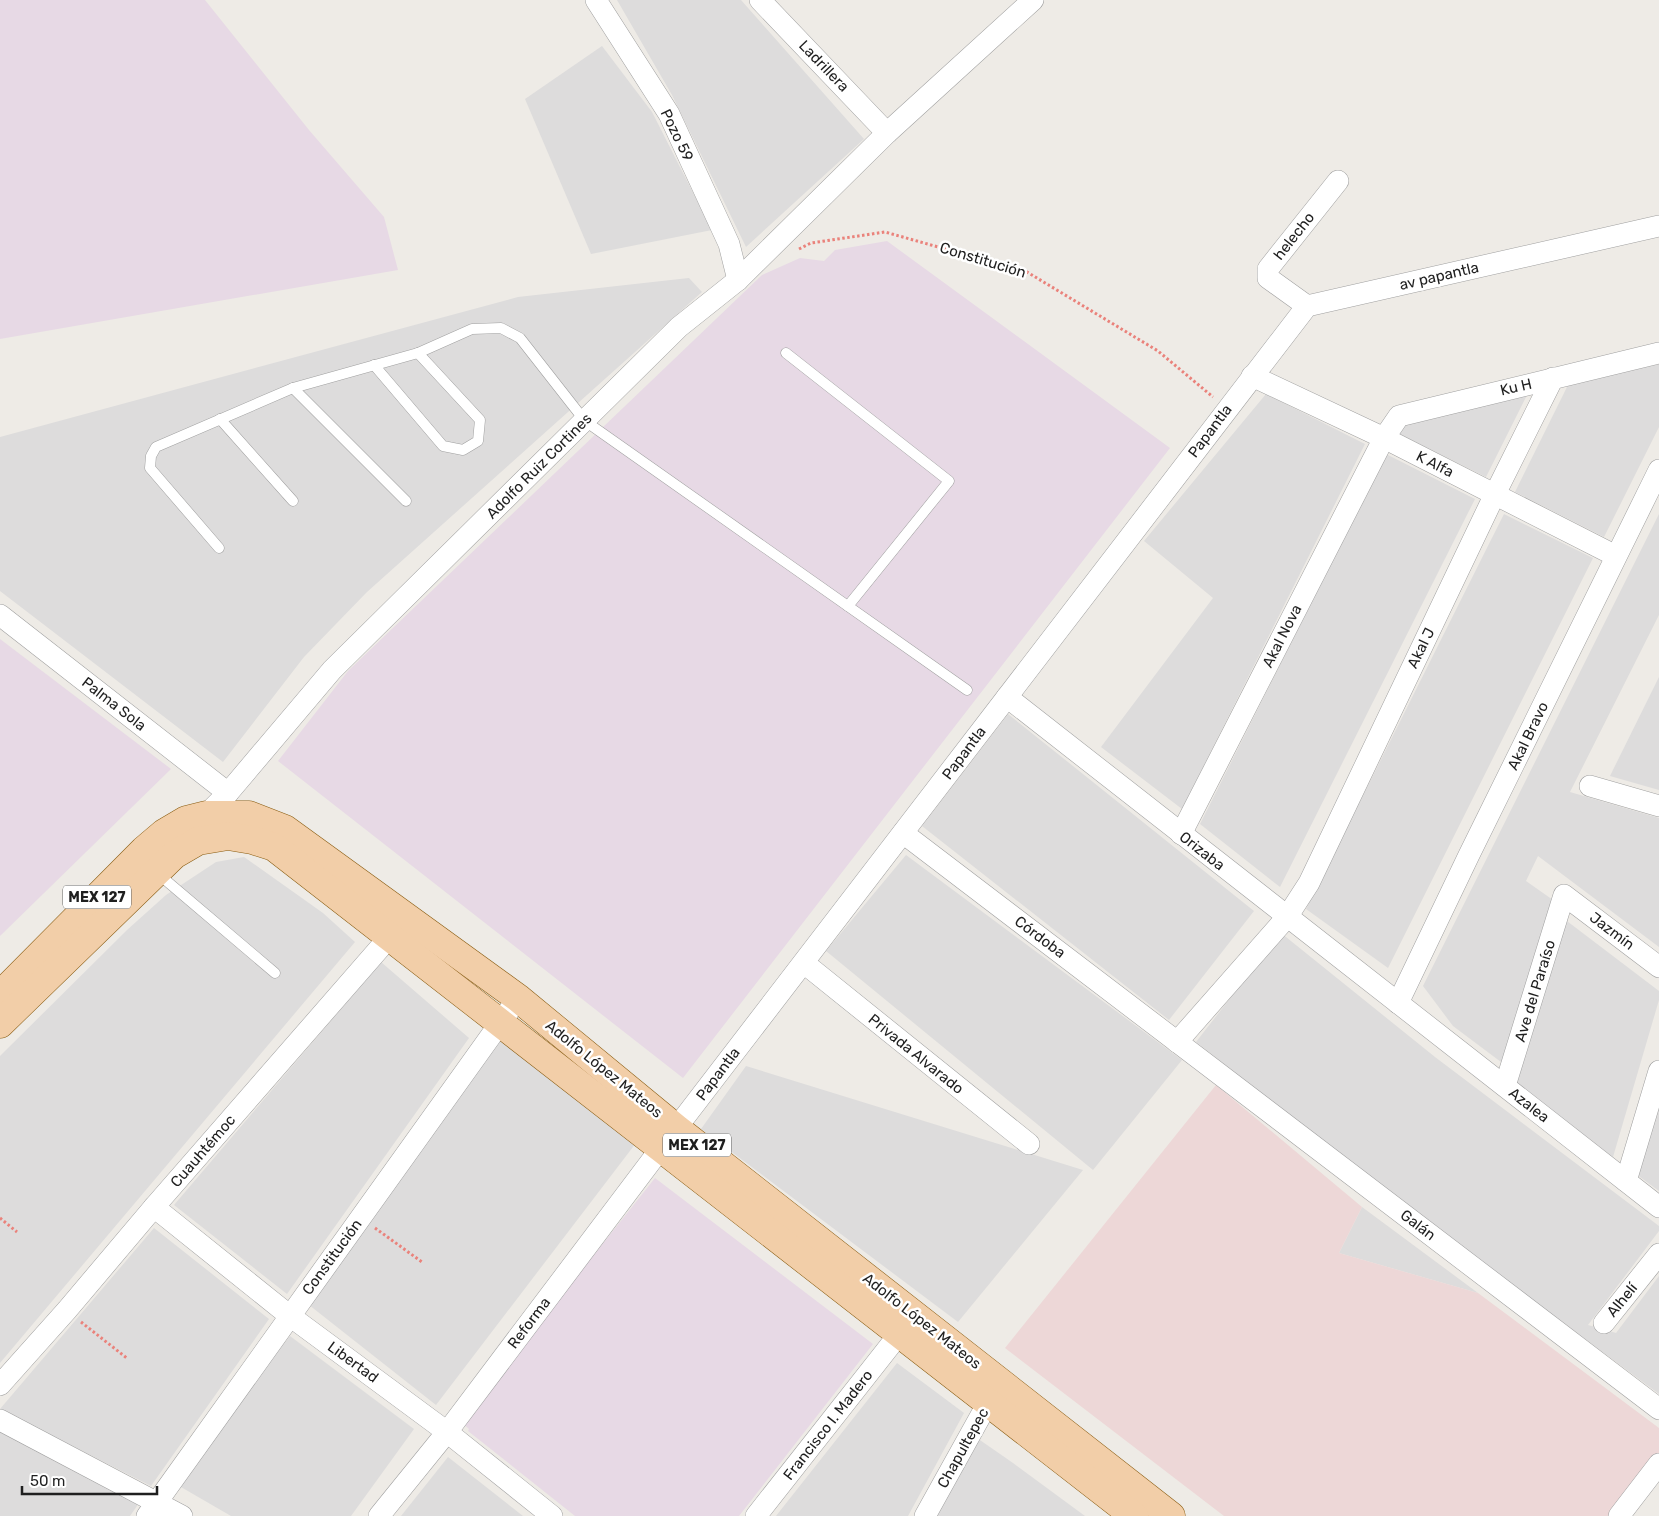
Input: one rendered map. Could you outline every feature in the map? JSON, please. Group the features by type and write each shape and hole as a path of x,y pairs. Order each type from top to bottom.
{"main road":[{"name":"Adolfo López Mateos","path":"206,815 249,815 285,829 407,916 518,998 669,1139 900,1333 994,1392 1171,1516"},
{"name":"Adolfo Ruiz Cortines","path":"0,995 144,850 164,833 186,820 206,815"},
{"name":"Adolfo López Mateos","path":"198,841 228,836 252,840 274,848 500,1023 669,1139 902,1306 994,1392 1134,1516"},
{"name":"MEX 127","path":"0,1024 174,855 198,841"}],"street":[{"name":"Pozo 59","path":"596,0 669,114 729,244 738,280"},
{"name":"Ladrillera","path":"760,0 887,133"},
{"name":"Adolfo Ruiz Cortines","path":"198,841 206,815 228,793 332,670 680,327 738,280 887,133 1032,0"},
{"name":"helecho","path":"1307,306 1268,278 1268,269 1338,181"},
{"name":"av papantla","path":"1307,306 1659,226"},
{"path":"1252,376 1307,306"},
{"name":"Ku H","path":"1384,438 1399,416 1659,353"},
{"name":"Papantla","path":"669,1139 1252,376"},
{"name":"K Alfa","path":"1252,376 1384,438 1616,556"},
{"name":"Akal J","path":"1177,1042 1287,917 1308,883 1495,494 1553,378"},
{"name":"Akal Nova","path":"1181,834 1384,438"},
{"name":"Akal Bravo","path":"1398,1003 1659,470"},
{"name":"Palma Sola","path":"0,615 228,793"},
{"name":"Orizaba","path":"1007,698 1398,1003"},
{"path":"1590,786 1659,806"},
{"name":"Córdoba","path":"903,833 1177,1042"},
{"name":"Jazmín","path":"1564,895 1659,967"},
{"name":"Ave del Paraíso","path":"1505,1086 1564,895"},
{"name":"Cuauhtémoc","path":"0,1385 407,916"},
{"name":"Privada Alvarado","path":"804,963 1029,1144"},
{"name":"Constitución","path":"152,1510 518,998"},
{"name":"Azalea","path":"1398,1003 1659,1206"},
{"name":"Galán","path":"1177,1042 1659,1409"},
{"path":"1626,1181 1659,1071"},
{"name":"Reforma","path":"379,1516 447,1432 669,1139"},
{"name":"Libertad","path":"154,1207 290,1316 447,1432 552,1516"},
{"name":"Alhelí","path":"1604,1323 1659,1254"},
{"name":"Francisco I. Madero","path":"756,1516 900,1333"},
{"name":"Chapultepec","path":"925,1516 994,1392"},
{"path":"0,1420 152,1510 182,1516"},
{"path":"1620,1516 1659,1464"}],"lane":[{"path":"219,548 150,468 151,456 156,447 293,388 418,353 472,329 501,328 520,338 585,420 967,690"},
{"path":"374,365 443,446 463,450 478,440 480,420 418,353"},
{"path":"786,353 949,481 848,606"},
{"path":"293,388 406,501"},
{"path":"220,419 293,501"},
{"path":"156,872 275,973"}],"path":[{"name":"Constitución","path":"795,251 811,243 885,232 1027,272 1158,351 1189,375 1227,409"},
{"path":"0,1218 17,1232"},
{"path":"360,1218 422,1262"},
{"path":"67,1310 128,1359"}],"shaded area":[{"path":"0,0 205,0 309,130 384,217 398,270 0,339"},
{"path":"617,0 741,0 864,139 746,247 672,95"},
{"path":"602,46 652,112 712,230 591,254 525,99"},
{"path":"887,241 1170,448 683,1078 278,761 348,671 762,275 800,258 824,261 835,250"},
{"path":"689,278 702,292 367,592 304,657 223,762 0,591 0,437 518,297"},
{"path":"1659,364 1659,427 1604,537 1515,492 1568,385"},
{"path":"1266,394 1365,444 1182,809 1101,747 1213,598 1144,541"},
{"path":"1527,395 1486,477 1397,433 1400,425"},
{"path":"1386,454 1475,499 1280,887 1200,824"},
{"path":"1504,514 1593,558 1388,968 1306,909"},
{"path":"1659,514 1659,615 1570,792 1659,818 1659,947 1538,856 1526,881 1553,900 1505,1065 1453,1026 1423,986"},
{"path":"0,639 171,769 0,936"},
{"path":"1659,677 1659,790 1610,776"},
{"path":"1008,714 1254,911 1169,1020 922,826"},
{"path":"906,855 1182,1060 1093,1170 826,951"},
{"path":"244,857 323,913 355,942 0,1363 0,1056 127,930 166,895 216,862"},
{"path":"1559,915 1659,991 1659,1000 1613,1157 1512,1080"},
{"path":"1281,933 1435,1057 1659,1226 1659,1231 1588,1325 1616,1333 1659,1276 1659,1394 1374,1182 1196,1042"},
{"path":"381,962 469,1038 287,1294 174,1205"},
{"path":"500,1039 636,1143 436,1405 304,1301"},
{"path":"746,1066 1083,1170 958,1322 701,1129"},
{"path":"1216,1085 1362,1207 1339,1253 1478,1293 1659,1428 1659,1453 1612,1516 1224,1516 1005,1348"},
{"path":"1659,1096 1659,1191 1636,1174"},
{"path":"655,1178 873,1344 739,1516 575,1516 468,1431 469,1429 461,1422"},
{"path":"1362,1207 1478,1293 1339,1253"},
{"path":"154,1228 269,1319 151,1486 0,1409"},
{"path":"290,1336 414,1429 351,1516 231,1516 174,1483"},
{"path":"897,1363 964,1413 908,1516 776,1516"},
{"path":"0,1430 139,1503 130,1516 0,1516"},
{"path":"977,1438 1013,1463 1085,1516 936,1516"},
{"path":"448,1457 523,1516 401,1516"}]}
